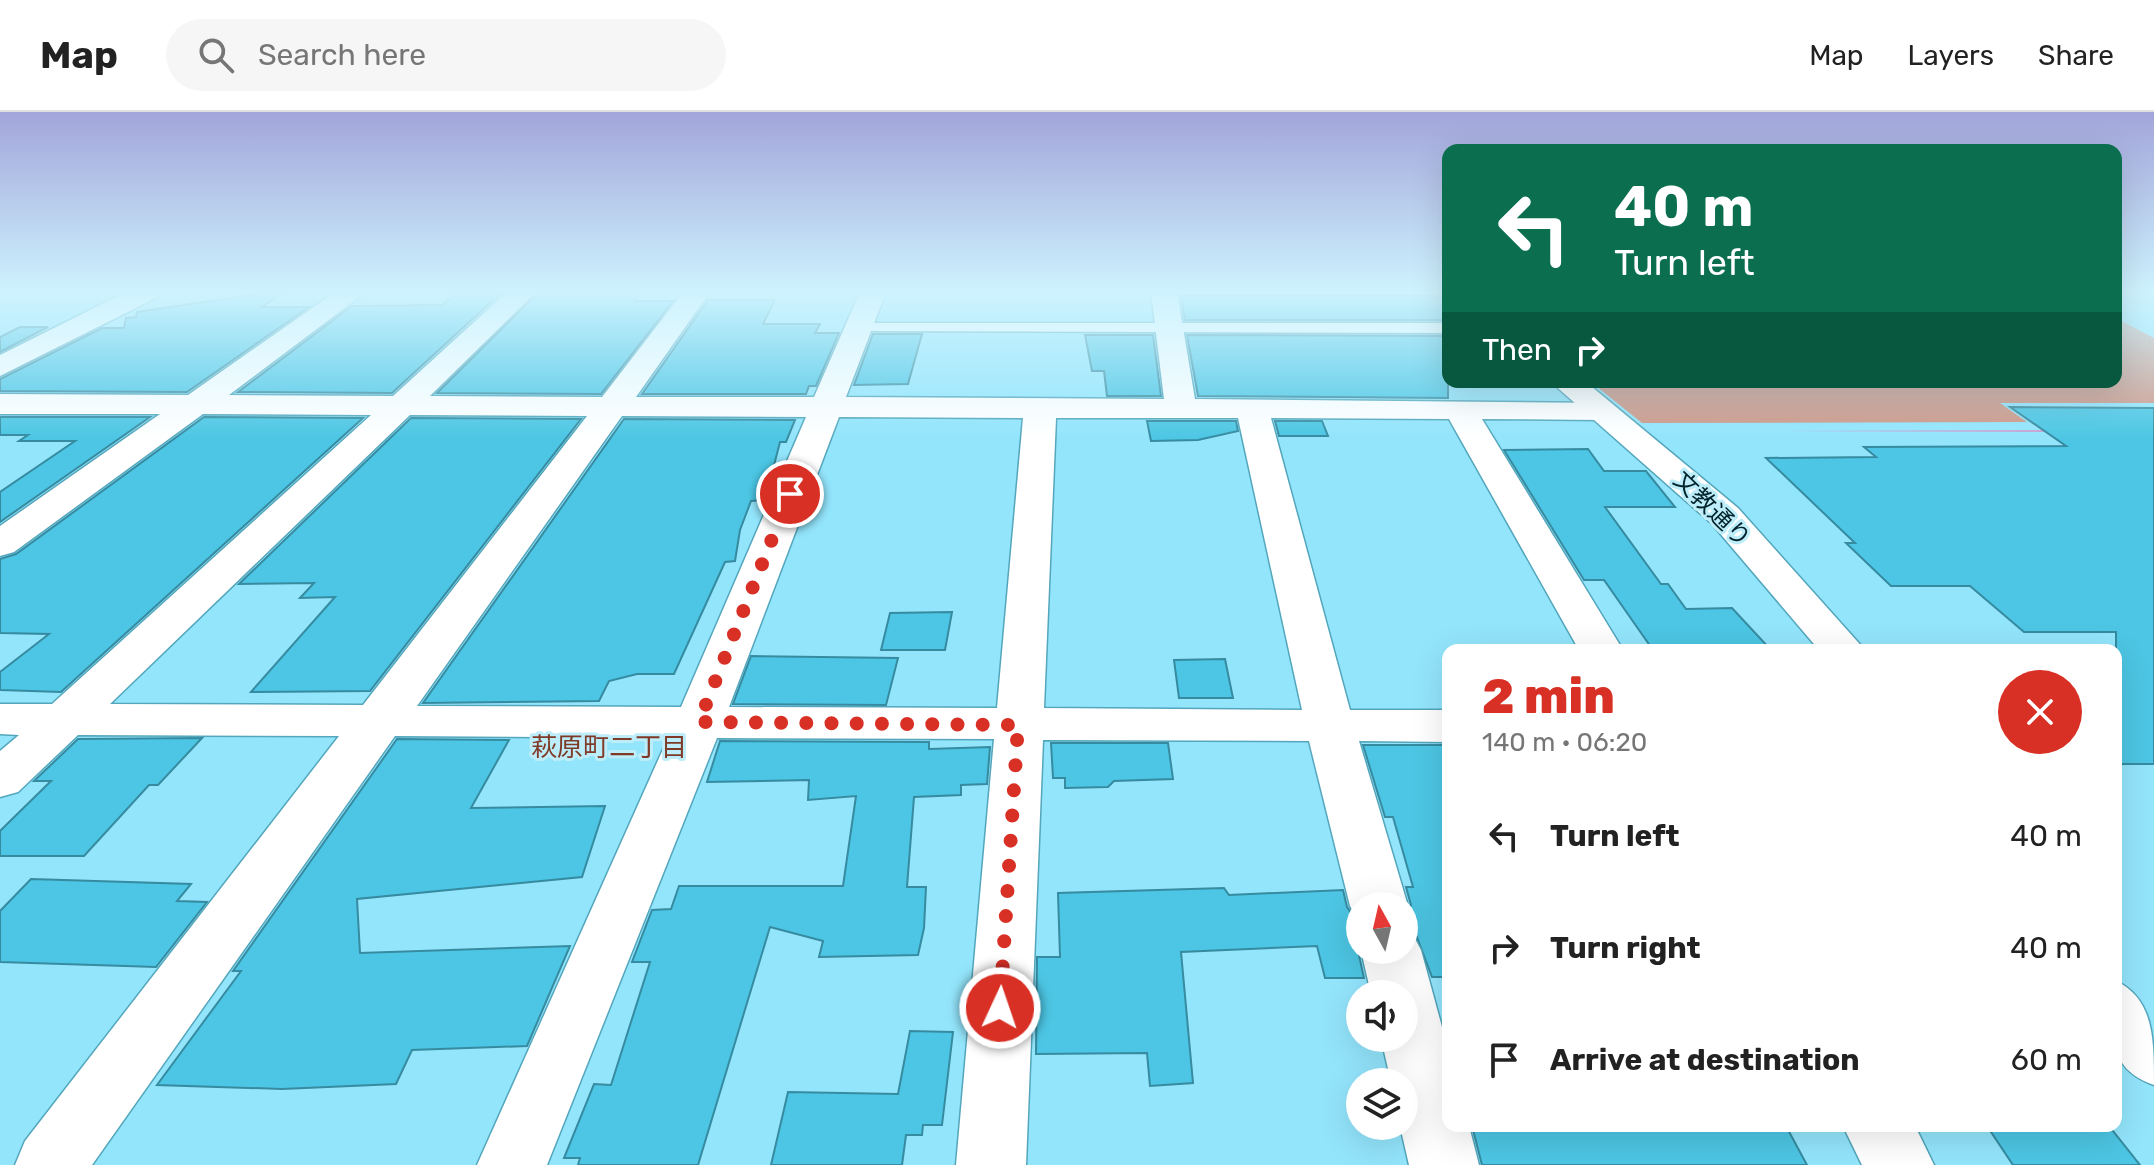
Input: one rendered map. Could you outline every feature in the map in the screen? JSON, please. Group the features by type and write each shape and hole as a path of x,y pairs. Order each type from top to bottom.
{"street":[{"path":"0,367 51,341"},
{"path":"0,544 284,341"},
{"path":"0,780 470,341"},
{"path":"50,1165 661,341"},
{"path":"512,1165 699,722 852,341"},
{"path":"1170,341 1181,409"},
{"name":"文教通り","path":"1574,388 1725,516 1838,644"},
{"path":"0,404 1600,410"},
{"path":"991,1165 1040,409"},
{"path":"1252,409 1330,726 1375,892"},
{"path":"1460,410 1597,644"},
{"path":"0,719 1442,726"},
{"path":"2122,1015 2154,1057"},
{"path":"1416,1052 1444,1165"},
{"path":"1880,1132 1899,1165"}],"shaded area":[{"path":"2122,341 2154,341 2154,403 2000,403 2027,422 1642,423 1598,388 2122,388"},
{"path":"2136,430 2139,432 1731,431"}],"building":[{"path":"0,341 21,341 0,352"},
{"path":"76,341 260,341 187,392 0,391 0,379"},
{"path":"305,341 448,341 392,393 238,392"},
{"path":"489,341 642,341 601,394 437,393"},
{"path":"679,341 835,341 816,386 809,386 806,394 642,394"},
{"path":"870,341 920,341 908,384 854,385"},
{"path":"1086,341 1154,341 1161,396 1107,396 1104,371 1092,371"},
{"path":"1188,341 1442,341 1442,388 1448,388 1448,398 1198,396"},
{"path":"2010,407 2154,408 2154,764 2122,764 2122,644 2116,644 2116,632 2024,632 1970,586 1891,586 1846,543 1855,543 1766,458 1876,457 1864,447 2066,446"},
{"path":"0,417 150,417 0,522 0,492 75,441 19,441 28,435 0,435"},
{"path":"204,417 363,418 61,692 0,690 0,672 49,634 0,633 0,559 16,554"},
{"path":"411,418 581,419 370,691 251,692 335,597 300,598 314,583 239,584"},
{"path":"624,419 795,420 786,442 780,442 765,500 751,501 740,530 735,561 725,562 674,674 637,674 609,681 599,701 423,703"},
{"path":"1147,421 1236,421 1238,431 1198,440 1151,441"},
{"path":"1275,421 1322,421 1328,436 1279,436"},
{"path":"1588,449 1604,471 1646,471 1675,507 1605,507 1661,584 1668,584 1686,609 1732,608 1765,644 1649,644 1604,580 1584,580 1504,450"},
{"path":"952,612 945,650 881,650 890,613"},
{"path":"751,656 898,658 886,705 733,704"},
{"path":"1225,659 1233,698 1179,698 1174,660"},
{"path":"202,738 158,785 149,785 84,856 0,856 0,831 51,781 34,781 78,739"},
{"path":"397,739 509,740 471,808 605,806 582,877 357,899 360,953 570,946 527,1046 412,1050 396,1084 282,1089 157,1085 241,971 233,971"},
{"path":"720,741 929,742 929,749 990,747 987,784 961,785 961,795 914,797 907,887 926,887 924,928 918,955 819,957 823,941 770,927 698,1165 578,1165 580,1158 564,1158 594,1084 611,1085 650,962 632,962 652,910 671,909 679,886 843,886 856,796 808,800 809,780 707,782"},
{"path":"1051,743 1168,743 1173,779 1114,781 1108,787 1065,788 1065,778 1053,778"},
{"path":"1363,745 1442,745 1442,977 1432,977 1418,940 1418,892 1407,892 1406,887 1413,887 1393,817 1385,817"},
{"path":"31,879 191,884 177,901 207,902 156,967 0,962 0,911"},
{"path":"1224,888 1229,895 1343,890 1346,903 1346,964 1361,964 1364,978 1325,978 1317,946 1181,952 1193,1083 1150,1086 1147,1053 1036,1054 1037,957 1060,957 1058,893"},
{"path":"910,1031 953,1032 942,1125 923,1125 922,1135 906,1135 902,1165 771,1165 788,1092 898,1094"},
{"path":"1474,1132 1789,1132 1807,1165 1482,1165"},
{"path":"1991,1132 2114,1132 2140,1165 2013,1165"}],"district":[{"name":"萩原町二丁目","path":"609,747"}],"route":[{"path":"790,494 699,722 1018,725 1000,1008"}]}
